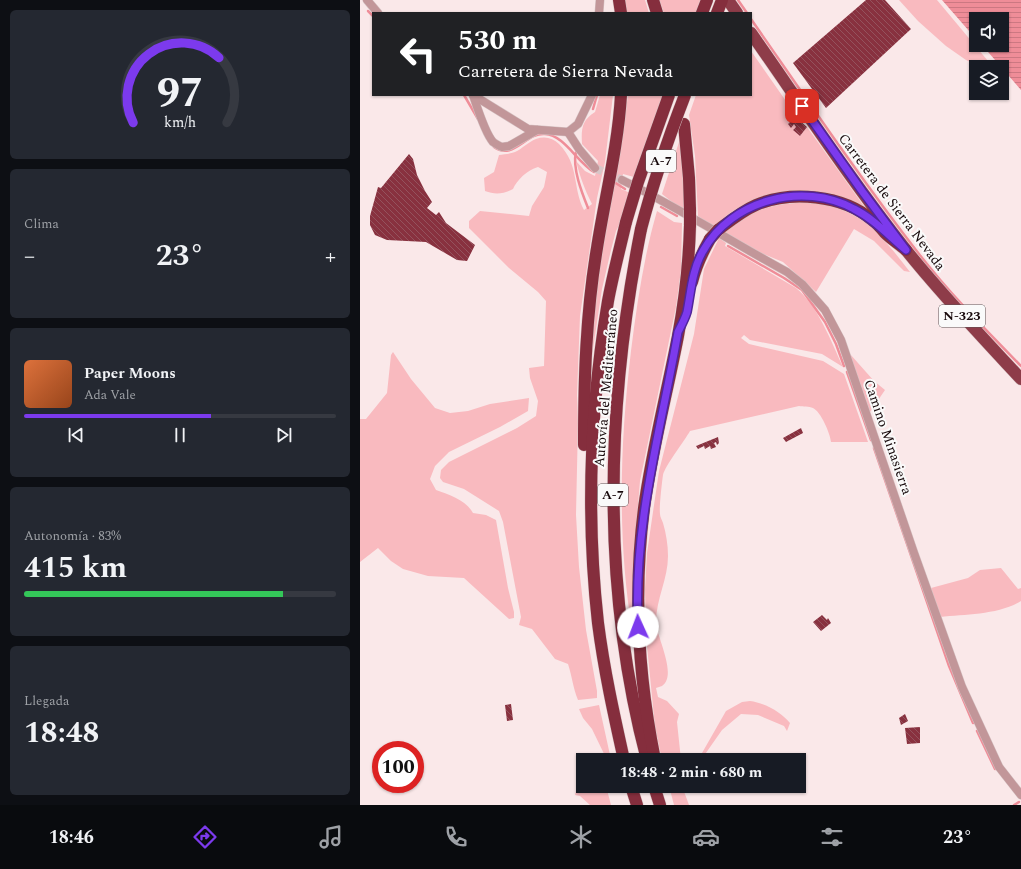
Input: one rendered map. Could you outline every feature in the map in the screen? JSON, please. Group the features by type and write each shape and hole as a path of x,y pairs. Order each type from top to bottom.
{"highway":[{"path":"619,0 621,12"},
{"path":"652,0 657,12"},
{"path":"702,12 707,0"},
{"path":"717,12 722,0"},
{"path":"728,0 736,12"},
{"name":"Carretera de Sierra Nevada","path":"752,34 862,191 906,250 943,294 1021,379"},
{"path":"591,523 584,488 584,392 588,313 597,249 614,151 621,96"},
{"name":"Autovía del Mediterráneo","path":"622,753 609,693 598,624 593,571 590,483 596,390 609,300 626,222 638,182 670,96"},
{"name":"Autovía del Mediterráneo","path":"645,753 627,668 616,574 613,480 616,401 631,282 641,229 668,138 684,96"},
{"path":"654,753 643,694 640,657 638,611 639,558 644,508 678,332 689,255 690,210 688,163 684,124"},
{"path":"678,332 686,314 695,269 702,252 714,235 736,216 756,205 776,199 794,197 814,197 834,201 853,208 872,219 886,234 906,250"},
{"path":"633,793 637,805"},
{"path":"656,793 660,805"},
{"path":"662,793 665,805"}],"street":[{"path":"367,0 377,12"},
{"path":"600,0 600,12"},
{"path":"473,96 490,138 494,143 502,147 509,146 537,130"},
{"path":"475,96 528,129 568,132 578,124 592,96"},
{"path":"568,132 579,149 596,168"},
{"name":"Camino Minasierra","path":"622,180 659,198 787,272 802,284 825,310 841,340 914,554 962,687 999,767 1021,795"}],"shaded area":[{"path":"625,0 645,0 649,12 627,12"},
{"path":"659,0 702,0 697,12 664,12"},
{"path":"899,0 937,0 969,38 969,52 980,52 987,60 969,60 969,61 966,60 946,46 918,21"},
{"path":"942,0 1021,0 1021,90 1009,76 1009,60 995,60 988,52 1009,52 1009,12 969,12 969,31"},
{"path":"752,52 795,114 793,119 788,124 791,127 794,124 796,127 793,130 800,136 807,127 866,209 833,194 823,192 792,191 767,196 744,205 733,211 713,227 698,216 695,156 689,115 696,96 752,96"},
{"path":"600,96 613,96 605,162 597,198 580,316 577,395 578,423 576,515 579,567 586,630 597,698 578,700 568,664 555,659 532,629 519,625 521,617 503,522 499,511 464,489 443,482 440,478 441,470 449,462 517,428 536,416 538,401 530,378 529,368 544,366 546,301 538,292 509,268 469,228 469,221 480,211 529,216 532,206 544,187 547,172 538,167 534,168 517,182 513,189 499,193 485,191 484,178 494,172 499,155 515,152 536,139 551,139 559,144 566,152 570,160 580,201 584,210 592,204 576,161 585,171 595,176 598,161 582,144 582,134 583,125 587,118 595,112"},
{"path":"628,96 663,96 634,177 623,174 621,189 630,193 622,219 616,231 602,289 591,362 594,297"},
{"path":"681,136 686,213 662,194"},
{"path":"815,202 843,210 866,223 886,243 910,272 904,271 874,241 854,229 816,292 783,262 761,253 723,233 744,217 766,208 777,205"},
{"path":"657,211 674,222 682,223 681,270 676,307 640,481 634,552 632,629 627,594 622,525 624,420 638,297 648,245"},
{"path":"719,238 726,243 725,246 796,288 804,295 829,335 843,367 822,354 750,340 744,335 741,338 749,344 823,361 844,374 868,442 831,442 825,423 816,410 811,407 799,406 690,431 671,459 663,475 661,494 660,515 666,535 668,556 656,622 665,655 668,673 666,681 662,686 656,688 658,697 667,701 679,714 677,722 680,753 661,753 655,727 646,636 645,589 647,553 659,471 694,334 704,269"},
{"path":"393,352 411,379 435,408 450,413 468,411 490,404 529,398 528,411 500,427 449,452 435,466 430,479 436,490 462,501 473,513 486,515 496,520 514,618 509,619 464,578 428,576 403,569 391,561 378,548 360,562 360,419 366,419 387,393 391,355"},
{"path":"850,354 874,381 885,390 870,412"},
{"path":"1001,568 1018,589 1021,588 1021,601 1012,606 992,611 940,617 931,588 968,578 980,570"},
{"path":"742,702 756,702 767,706 782,715 790,723 787,731 784,726 758,715 741,714 722,730 706,753 702,753 726,711"},
{"path":"599,705 609,753 604,753 592,729 583,718 579,709"},
{"path":"576,791 576,793 608,793 611,805 590,805 580,796 575,795"},
{"path":"671,793 685,793 689,805 674,805"}],"building":[{"path":"866,0 885,0 911,29 826,108 793,63"},
{"path":"793,119 797,122 799,120 807,127 800,136 793,130 796,127 794,124 791,128 788,124"},
{"path":"409,154 413,159 417,175 432,202 427,208 436,215 439,212 446,223 475,245 467,261 457,260 426,242 387,240 375,235 370,225 370,216 378,187 381,188"},
{"path":"801,428 803,433 786,442 783,438"},
{"path":"718,437 719,443 717,445 716,442 714,443 716,447 711,449 710,446 705,449 704,446 698,449 696,446"},
{"path":"822,615 827,620 828,618 831,623 821,631 813,622"},
{"path":"511,704 513,720 507,721 505,705"},
{"path":"905,714 908,721 901,725 899,718"},
{"path":"920,727 920,743 907,744 905,728"}],"waterway":[{"path":"738,0 746,12"},
{"path":"368,11 372,15"},
{"path":"752,20 854,167 919,254 956,298 1021,366"},
{"path":"465,96 478,119"},
{"path":"593,109 597,96"},
{"path":"494,147 507,151 532,137 545,134 558,139 594,172"},
{"path":"576,152 576,173 588,208"},
{"path":"614,182 625,189"},
{"path":"661,207 677,216"},
{"path":"728,246 802,290 825,322 836,344 844,366"},
{"path":"847,372 871,440"},
{"path":"874,448 949,666 973,723"},
{"path":"977,731 995,769"},
{"path":"1014,805 1019,802"}],"tunnel":[{"path":"595,168 622,180"}],"route":[{"path":"638,627 639,558 644,508 651,468 678,332 686,314 695,269 702,252 710,239 718,230 736,216 756,205 776,199 814,197 834,201 853,208 872,219 886,234 906,250 802,106"}]}
